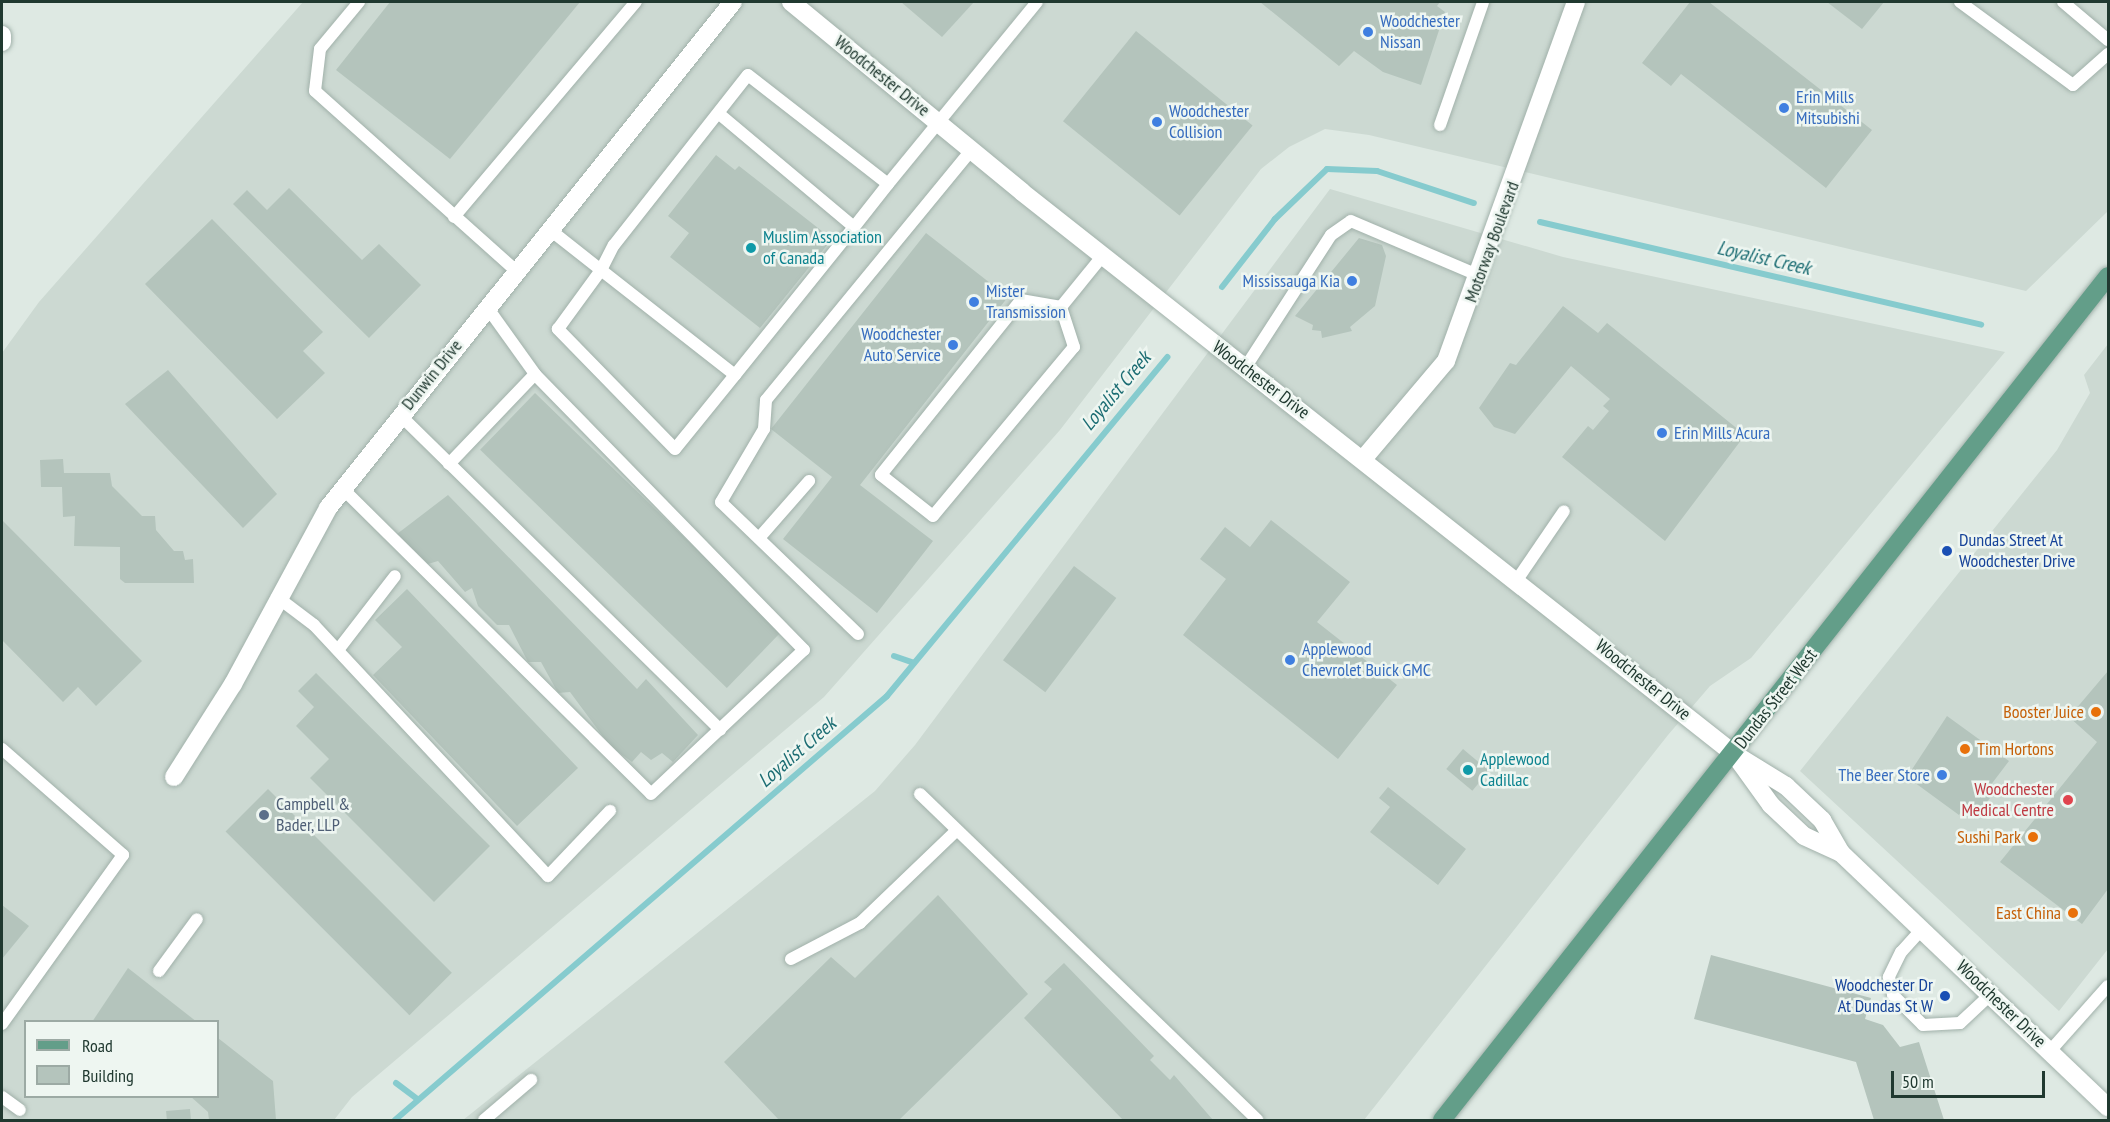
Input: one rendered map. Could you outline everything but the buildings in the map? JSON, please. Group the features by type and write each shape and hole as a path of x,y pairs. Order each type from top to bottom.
{"main road":[{"name":"Dundas Street West","path":"1442,1120 1734,754 2109,276"}],"street":[{"name":"Dunwin Drive","path":"174,777 233,684 277,597 343,489 733,2"},
{"name":"Woodchester Drive","path":"791,2 1245,368 1364,458 1734,754 1786,786 1822,820 1841,853 2109,1107"},
{"name":"Motorway Boulevard","path":"1364,458 1446,361 1480,276 1576,2"},
{"path":"2,35 2,42"}],"lane":[{"path":"358,2 320,49 315,91 516,271"},
{"path":"454,217 636,2"},
{"path":"888,184 748,75 614,245 601,270 558,329 675,450 1037,2"},
{"path":"1440,125 1482,2"},
{"path":"1960,2 2073,85 2109,54"},
{"path":"2063,2 2109,40"},
{"path":"718,113 854,227"},
{"path":"858,634 721,502 764,429 766,400 972,148"},
{"path":"1245,368 1331,235 1351,221 1480,276"},
{"path":"549,229 735,375"},
{"path":"1061,307 1104,254"},
{"path":"1021,300 1061,307 1074,347 933,516 880,476 1021,300"},
{"path":"343,489 651,794 804,650 535,374 487,307"},
{"path":"449,464 535,374"},
{"path":"400,415 720,730"},
{"path":"759,538 809,481"},
{"path":"1517,580 1564,511"},
{"path":"338,650 394,576"},
{"path":"277,597 314,625 548,876 610,811"},
{"path":"2,749 123,855 2,1024"},
{"path":"920,794 1257,1120"},
{"path":"791,959 860,923 957,830"},
{"path":"159,971 197,919"},
{"path":"1922,929 1901,952 1889,977 1893,995 1923,1025 1948,1028 1960,1023 1991,994"},
{"path":"2050,1051 2109,986"},
{"path":"484,1120 531,1080"},
{"path":"2,1097 20,1110"}],"shaded area":[{"path":"303,2 2108,2 2108,211 2026,291 1369,135 1325,129 1289,147 1261,169 1060,430 824,697 352,1097 334,1120 2,1120 2,353 39,302"},
{"path":"1330,189 1563,257 2005,352 1751,658 1710,686 1668,735 1364,1120 463,1120 875,791 915,745"},
{"path":"2108,344 2108,949 2059,1011 1800,771 2057,450 2090,393 2084,375"}],"waterway":[{"name":"Loyalist Creek","path":"1222,287 1275,219 1327,169 1377,171 1474,203"},
{"name":"Loyalist Creek","path":"1540,222 1981,325"},
{"name":"Loyalist Creek","path":"395,1120 887,696 1167,357"},
{"path":"894,656 914,663"},
{"path":"396,1083 417,1099"}],"place":[{"name":"Woodchester Nissan","path":"1368,32"},
{"name":"Erin Mills Mitsubishi","path":"1784,108"},
{"name":"Woodchester Collision","path":"1157,122"},
{"name":"Muslim Association of Canada","path":"751,248"},
{"name":"Mississauga Kia","path":"1352,281"},
{"name":"Mister Transmission","path":"974,302"},
{"name":"Woodchester Auto Service","path":"953,345"},
{"name":"Erin Mills Acura","path":"1662,433"},
{"name":"Dundas Street At Woodchester Drive","path":"1947,551"},
{"name":"Applewood Chevrolet Buick GMC","path":"1290,660"},
{"name":"Booster Juice","path":"2096,712"},
{"name":"Tim Hortons","path":"1965,749"},
{"name":"Applewood Cadillac","path":"1468,770"},
{"name":"The Beer Store","path":"1942,775"},
{"name":"Woodchester Medical Centre","path":"2068,800"},
{"name":"Campbell & Bader, LLP","path":"264,815"},
{"name":"Sushi Park","path":"2033,837"},
{"name":"East China","path":"2073,913"},
{"name":"Woodchester Dr At Dundas St W","path":"1945,996"}]}
